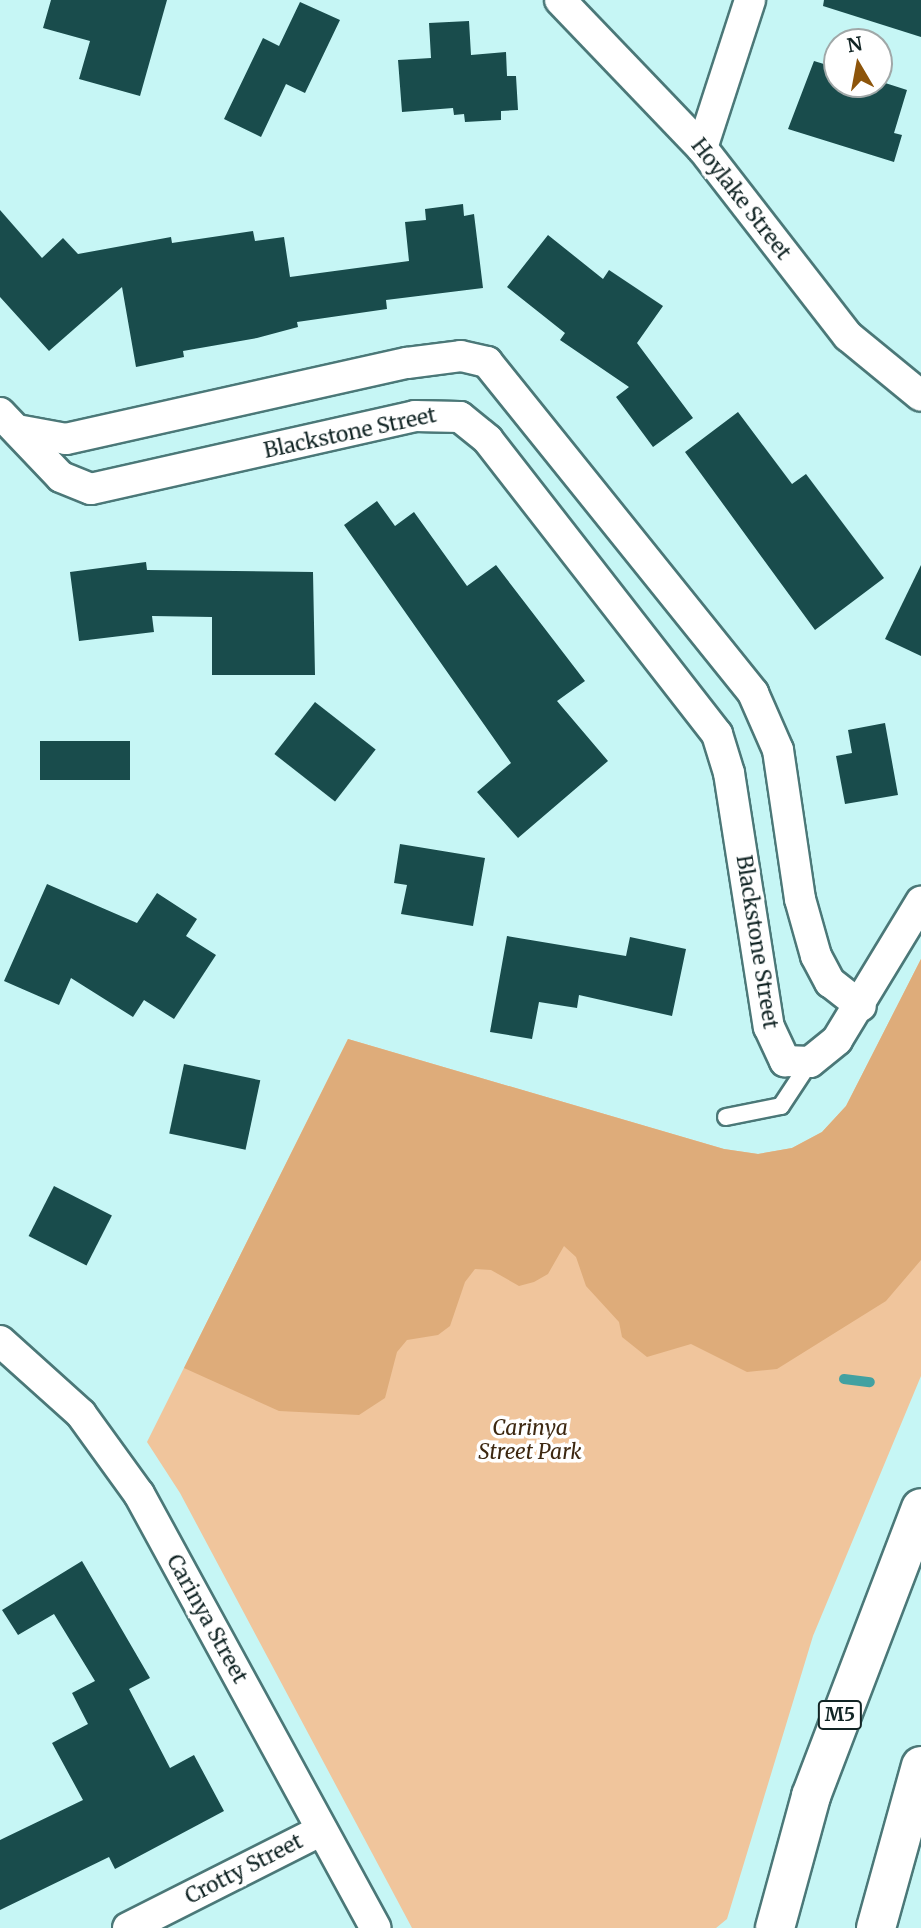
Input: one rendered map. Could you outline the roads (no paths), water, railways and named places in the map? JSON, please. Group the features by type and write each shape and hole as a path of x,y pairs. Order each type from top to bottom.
{"highway":[{"name":"M5","path":"775,1928 811,1796 921,1508"},
{"path":"876,1928 921,1766"}],"street":[{"name":"Hoylake Street","path":"560,0 702,148 848,336 921,396"},
{"path":"702,148 750,0"},
{"name":"Blackstone Street","path":"7,421 38,438 66,439 407,363 461,356 487,362 753,693 778,750 812,946 830,982 861,1006"},
{"name":"Blackstone Street","path":"7,421 61,477 92,489 428,414 455,415 473,425 717,734 729,773 773,1041 789,1064 810,1062"},
{"path":"810,1062 836,1040 861,1006 921,902"},
{"name":"Carinya Street","path":"0,1340 81,1414 139,1494 376,1928"},
{"name":"Crotty Street","path":"128,1928 322,1830"}],"lane":[{"path":"726,1117 781,1106 810,1062"}],"waterway":[{"path":"844,1379 870,1382"}],"park label":[{"name":"Carinya Street Park","path":"530,1440"}]}
